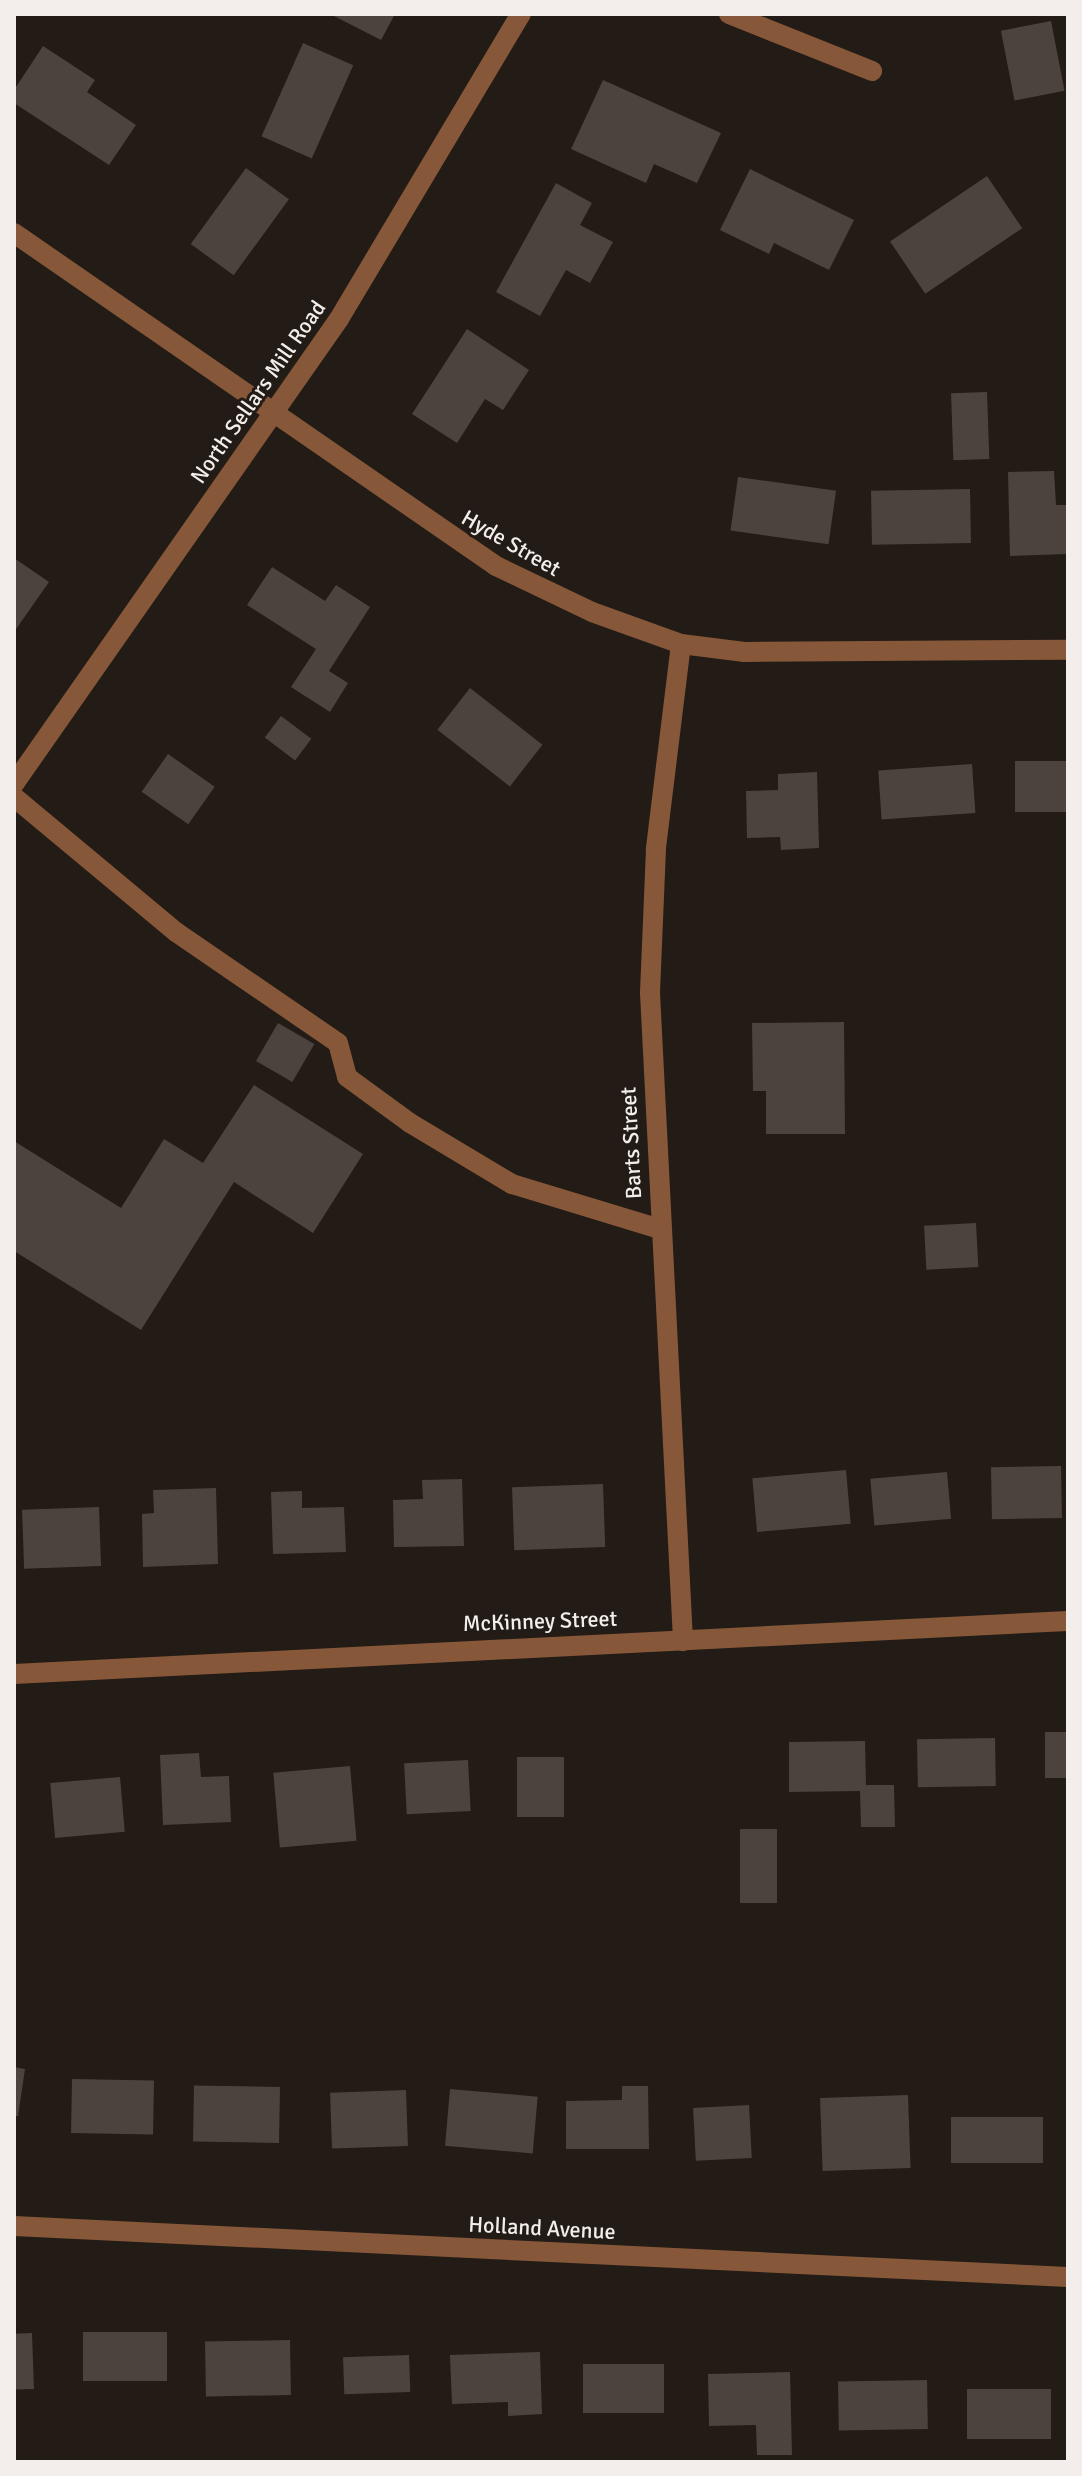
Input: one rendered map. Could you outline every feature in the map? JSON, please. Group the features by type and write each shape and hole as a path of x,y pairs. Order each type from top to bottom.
{"street":[{"name":"North Sellars Mill Road","path":"14,784 270,417 438,163 521,14"},
{"path":"729,14 872,71"},
{"name":"Hyde Street","path":"14,233 270,417 496,566 681,644 832,657 1068,650"},
{"name":"Barts Street","path":"681,644 656,849 650,993 683,1641"},
{"path":"14,797 176,932 338,1043 347,1077 410,1123 512,1184 660,1229"},
{"name":"McKinney Street","path":"14,1674 1068,1621"},
{"name":"Holland Avenue","path":"14,2226 1068,2277"}],"building":[{"path":"330,14 395,14 381,40"},
{"path":"1051,21 1065,91 1014,100 1001,31"},
{"path":"303,43 353,65 312,159 262,136"},
{"path":"43,46 95,80 87,92 136,125 109,165 14,103 14,90"},
{"path":"603,80 721,133 697,183 654,164 646,183 571,149"},
{"path":"246,168 289,199 234,275 191,244"},
{"path":"750,169 854,220 829,270 774,243 769,254 720,230"},
{"path":"987,176 1022,228 925,294 890,241"},
{"path":"556,183 592,203 580,225 613,242 590,283 566,270 540,316 496,292"},
{"path":"467,329 529,370 503,410 485,399 457,443 412,414"},
{"path":"987,392 989,459 953,460 951,393"},
{"path":"1054,471 1056,505 1068,505 1068,554 1010,556 1008,472"},
{"path":"738,477 836,491 829,544 730,530"},
{"path":"970,489 971,543 872,545 871,491"},
{"path":"14,558 49,582 14,632"},
{"path":"272,567 325,601 336,585 370,607 329,671 348,683 330,712 291,687 316,649 247,605"},
{"path":"470,688 542,745 510,786 437,730"},
{"path":"281,716 311,739 295,760 265,738"},
{"path":"168,754 215,787 188,824 142,792"},
{"path":"1015,761 1068,761 1068,812 1015,812"},
{"path":"972,764 975,813 882,819 878,771"},
{"path":"817,772 819,848 781,850 780,837 747,838 746,791 778,790 778,774"},
{"path":"844,1022 845,1134 766,1134 766,1091 753,1091 752,1023"},
{"path":"278,1023 314,1044 292,1082 256,1061"},
{"path":"254,1085 363,1154 313,1233 234,1182 141,1330 14,1251 14,1141 121,1208 164,1139 203,1163"},
{"path":"976,1223 978,1267 926,1270 924,1226"},
{"path":"1061,1466 1062,1518 992,1519 991,1467"},
{"path":"846,1470 851,1524 757,1532 752,1478"},
{"path":"947,1472 951,1519 874,1526 870,1479"},
{"path":"462,1479 464,1546 394,1547 393,1500 423,1499 422,1480"},
{"path":"603,1484 605,1547 514,1550 512,1487"},
{"path":"216,1488 218,1564 143,1567 142,1514 154,1513 153,1490"},
{"path":"302,1491 302,1508 344,1507 346,1552 273,1554 271,1492"},
{"path":"99,1507 101,1566 24,1569 22,1510"},
{"path":"1045,1732 1068,1732 1068,1778 1045,1778"},
{"path":"995,1738 996,1786 918,1787 917,1739"},
{"path":"865,1741 866,1785 894,1785 895,1827 861,1827 860,1791 789,1792 789,1742"},
{"path":"199,1753 201,1777 229,1776 231,1822 163,1825 160,1755"},
{"path":"517,1757 564,1757 564,1817 517,1817"},
{"path":"468,1760 471,1811 407,1814 404,1763"},
{"path":"350,1766 357,1841 280,1847 273,1773"},
{"path":"120,1777 125,1832 55,1838 50,1783"},
{"path":"740,1829 777,1829 777,1903 740,1903"},
{"path":"14,2067 25,2069 18,2116 14,2116"},
{"path":"72,2079 154,2080 153,2134 71,2133"},
{"path":"194,2085 280,2087 279,2143 193,2141"},
{"path":"622,2086 648,2086 649,2149 566,2149 566,2101 622,2100"},
{"path":"450,2089 538,2097 533,2153 445,2146"},
{"path":"406,2090 408,2146 332,2149 330,2093"},
{"path":"908,2095 911,2168 823,2171 820,2098"},
{"path":"749,2105 752,2158 696,2161 693,2108"},
{"path":"951,2117 1043,2117 1043,2163 951,2163"},
{"path":"83,2332 167,2332 167,2381 83,2381"},
{"path":"32,2333 34,2389 16,2390 14,2334"},
{"path":"290,2340 291,2395 206,2396 205,2341"},
{"path":"540,2352 542,2414 508,2416 508,2402 452,2404 450,2355"},
{"path":"409,2355 410,2392 344,2394 343,2357"},
{"path":"583,2364 664,2364 664,2413 583,2413"},
{"path":"790,2372 792,2455 757,2455 756,2425 709,2426 708,2374"},
{"path":"927,2380 928,2429 839,2431 838,2382"},
{"path":"967,2389 1051,2389 1051,2439 967,2439"}]}
